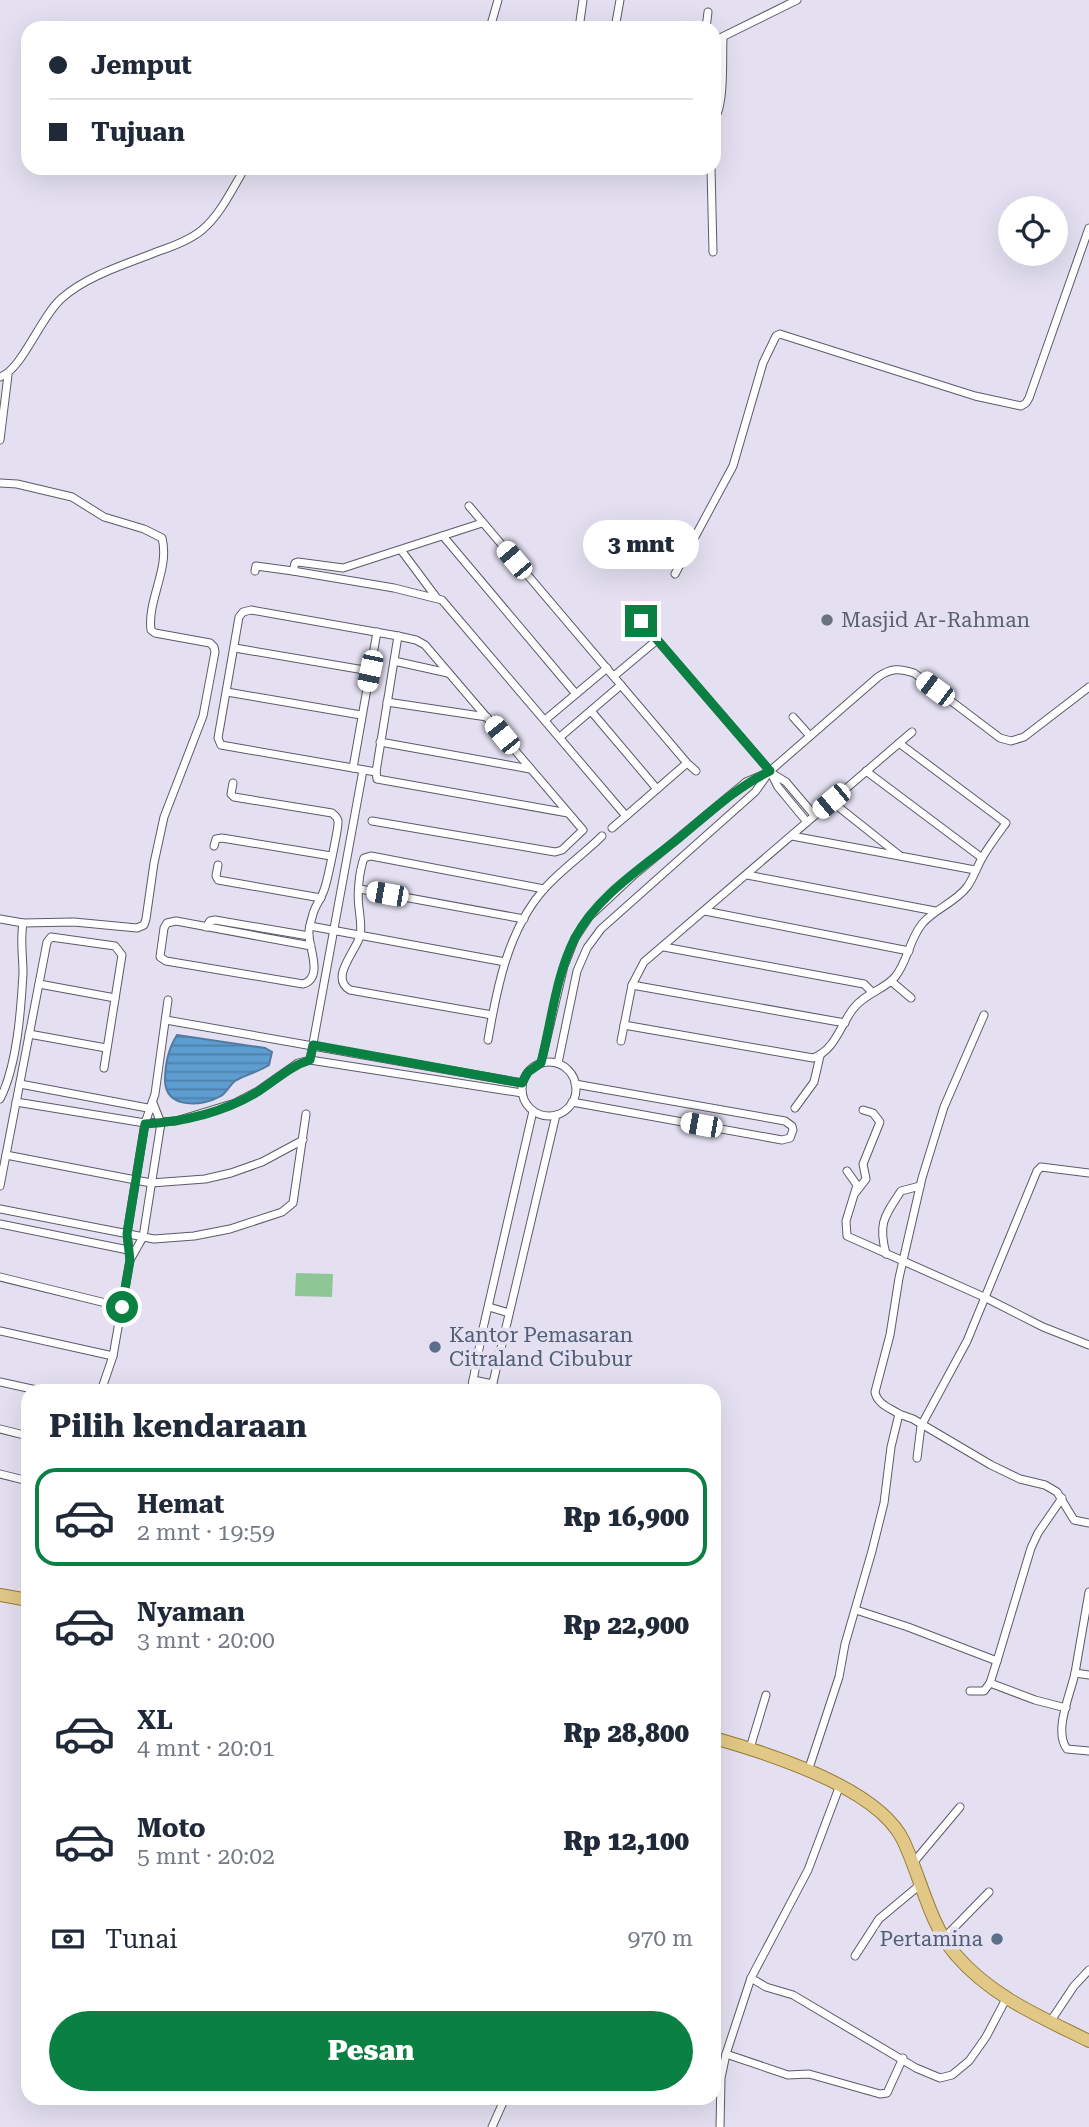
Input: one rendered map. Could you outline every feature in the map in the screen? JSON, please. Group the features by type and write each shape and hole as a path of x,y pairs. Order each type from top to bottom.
{"main road":[{"path":"0,1595 21,1599"},
{"path":"721,1740 750,1748 808,1771 839,1785 881,1812 901,1836 944,1938 953,1953 978,1979 1006,1999 1089,2041"}],"street":[{"path":"492,21 498,0"},
{"path":"580,21 583,0"},
{"path":"616,21 620,0"},
{"path":"721,81 723,38 797,0"},
{"path":"707,21 708,12"},
{"path":"0,440 4,376 15,367 43,320 62,298 91,280 179,244 203,229 226,201 241,175"},
{"path":"712,175 713,252"},
{"path":"675,574 733,466 763,363 776,336 786,335 975,396 1021,406 1026,404 1029,398 1087,241 1089,228"},
{"path":"0,483 17,484 72,497 104,517 144,529 162,538 164,544 151,630 211,643 215,647 209,690 197,734 164,817 144,925 137,928 74,922 23,923 0,919"},
{"path":"469,506 696,771"},
{"path":"293,571 295,563 298,562 343,568 482,523"},
{"path":"443,536 576,694"},
{"path":"401,550 437,598 447,606 626,816"},
{"path":"255,571 256,566 293,571 437,598"},
{"path":"342,579 343,568"},
{"path":"372,821 555,852 562,850 583,830 425,645 416,640 377,632 251,610 243,612 239,617 218,738 221,745 376,772"},
{"path":"641,621 770,771 778,787 807,822"},
{"path":"353,768 377,632"},
{"path":"398,636 380,742 377,779 569,814"},
{"path":"614,677 657,640"},
{"path":"234,648 370,671"},
{"path":"394,661 449,674"},
{"path":"545,720 607,668"},
{"path":"558,1063 577,971 587,948 601,929 755,792 770,771 888,670 900,669 914,673 1000,738 1012,741 1024,737 1089,687"},
{"path":"560,737 621,685"},
{"path":"227,692 361,715"},
{"path":"387,702 488,718"},
{"path":"590,711 657,789"},
{"path":"793,716 810,736"},
{"path":"621,1041 632,985 644,962 912,732"},
{"path":"380,742 530,769"},
{"path":"795,1108 814,1082 820,1056 836,1039 852,1010 872,991 891,981 905,962 920,926 968,886 982,858 1006,823 899,743"},
{"path":"612,828 687,763"},
{"path":"310,1060 363,770"},
{"path":"770,771 786,782 814,816"},
{"path":"541,1063 564,966 575,939 589,917 635,874 746,782 770,771"},
{"path":"866,771 982,858"},
{"path":"233,783 231,794 234,797 332,813 337,817 339,823 331,856 330,874 310,926 309,936 311,946 314,961 312,978 303,984 166,961 160,957 164,928 167,923 176,921 311,946"},
{"path":"831,801 900,856"},
{"path":"488,1040 505,962 524,919 544,889 602,836"},
{"path":"792,836 975,870"},
{"path":"214,846 216,839 222,838 331,856"},
{"path":"492,1015 345,987 342,981 343,970 361,934 360,890 364,858 371,856 544,889"},
{"path":"218,865 218,880 321,898"},
{"path":"747,875 935,911"},
{"path":"360,890 524,919"},
{"path":"705,911 909,951"},
{"path":"206,927 209,921 215,920 309,936"},
{"path":"0,1099 5,1089 16,1038 23,973 20,943 23,923"},
{"path":"310,926 505,962"},
{"path":"0,1186 47,942 51,937 115,946 122,955 104,1068"},
{"path":"664,947 864,984 872,991"},
{"path":"891,981 911,998"},
{"path":"39,984 115,998"},
{"path":"632,985 845,1023"},
{"path":"103,1384 113,1356 130,1260 127,1234 145,1124 153,1107 168,1000"},
{"path":"984,1015 944,1107 920,1186 875,1396 882,1404 991,1465 1057,1492 1074,1520 1089,1523"},
{"path":"166,1020 522,1083"},
{"path":"624,1025 813,1058 820,1056"},
{"path":"29,1034 106,1048"},
{"path":"16,1101 145,1124 161,1123 205,1114 235,1103 258,1091 298,1063 310,1060 522,1093"},
{"path":"541,1063 558,1063 569,1071 575,1084 572,1102 556,1115 533,1111 522,1093 522,1083 528,1072 541,1063"},
{"path":"478,1086 480,1075"},
{"path":"20,1084 153,1107"},
{"path":"572,1102 782,1139 790,1138 793,1130 785,1121 575,1084"},
{"path":"131,1251 143,1237 161,1123 153,1107"},
{"path":"855,1193 866,1180 863,1164 880,1122 873,1112 863,1110"},
{"path":"472,1384 533,1111"},
{"path":"0,1209 162,1239 230,1229 282,1212 293,1203 306,1114"},
{"path":"493,1384 556,1115"},
{"path":"6,1154 151,1183 205,1179 231,1173 262,1162 303,1140"},
{"path":"917,1458 921,1426 967,1341 1038,1169 1041,1167 1089,1173"},
{"path":"847,1171 855,1180 855,1193 845,1233 847,1236 984,1297 1043,1327 1089,1345"},
{"path":"886,1254 881,1236 882,1224 901,1191 920,1186"},
{"path":"0,1224 131,1251"},
{"path":"0,1277 122,1307"},
{"path":"489,1307 509,1313"},
{"path":"0,1331 113,1356"},
{"path":"473,1380 482,1384"},
{"path":"0,1382 21,1387"},
{"path":"808,1771 839,1677 845,1644 884,1503 891,1447 900,1414"},
{"path":"0,1429 21,1434"},
{"path":"0,1474 21,1479"},
{"path":"970,1691 984,1691 990,1683 1031,1548 1062,1498"},
{"path":"1089,1592 1076,1673 1061,1735 1065,1746 1089,1751"},
{"path":"856,1610 997,1661"},
{"path":"1076,1673 1089,1675"},
{"path":"990,1683 1066,1708"},
{"path":"750,1748 766,1695"},
{"path":"721,2078 726,2054 751,1978 808,1870 839,1785"},
{"path":"913,1863 960,1807"},
{"path":"855,1956 879,1919 921,1883"},
{"path":"944,1938 989,1892"},
{"path":"1050,2022 1074,1986 1089,1970"},
{"path":"751,1978 766,1987 793,1995 933,2076 946,2078 969,2061 986,2037 1006,1999"},
{"path":"726,2054 788,2075 809,2074 880,2094 887,2092 903,2058"},
{"path":"492,2127 502,2105"},
{"path":"720,2105 720,2127"}],"green space":[{"path":"296,1273 333,1274 332,1297 295,1296"}],"water":[{"path":"177,1035 265,1048 272,1052 269,1065 235,1081 223,1095 213,1100 195,1103 178,1101 167,1090 165,1081 168,1057"}],"place":[{"name":"Masjid Ar-Rahman","path":"827,620"},
{"name":"Kantor Pemasaran Citraland Cibubur","path":"435,1347"},
{"name":"Pertamina","path":"997,1939"}],"route":[{"path":"122,1307 130,1260 127,1234 145,1124 176,1121 235,1103 258,1091 298,1063 310,1060 313,1045 522,1083 528,1072 541,1063 564,966 575,939 589,917 635,874 746,782 770,771 641,621"}]}
